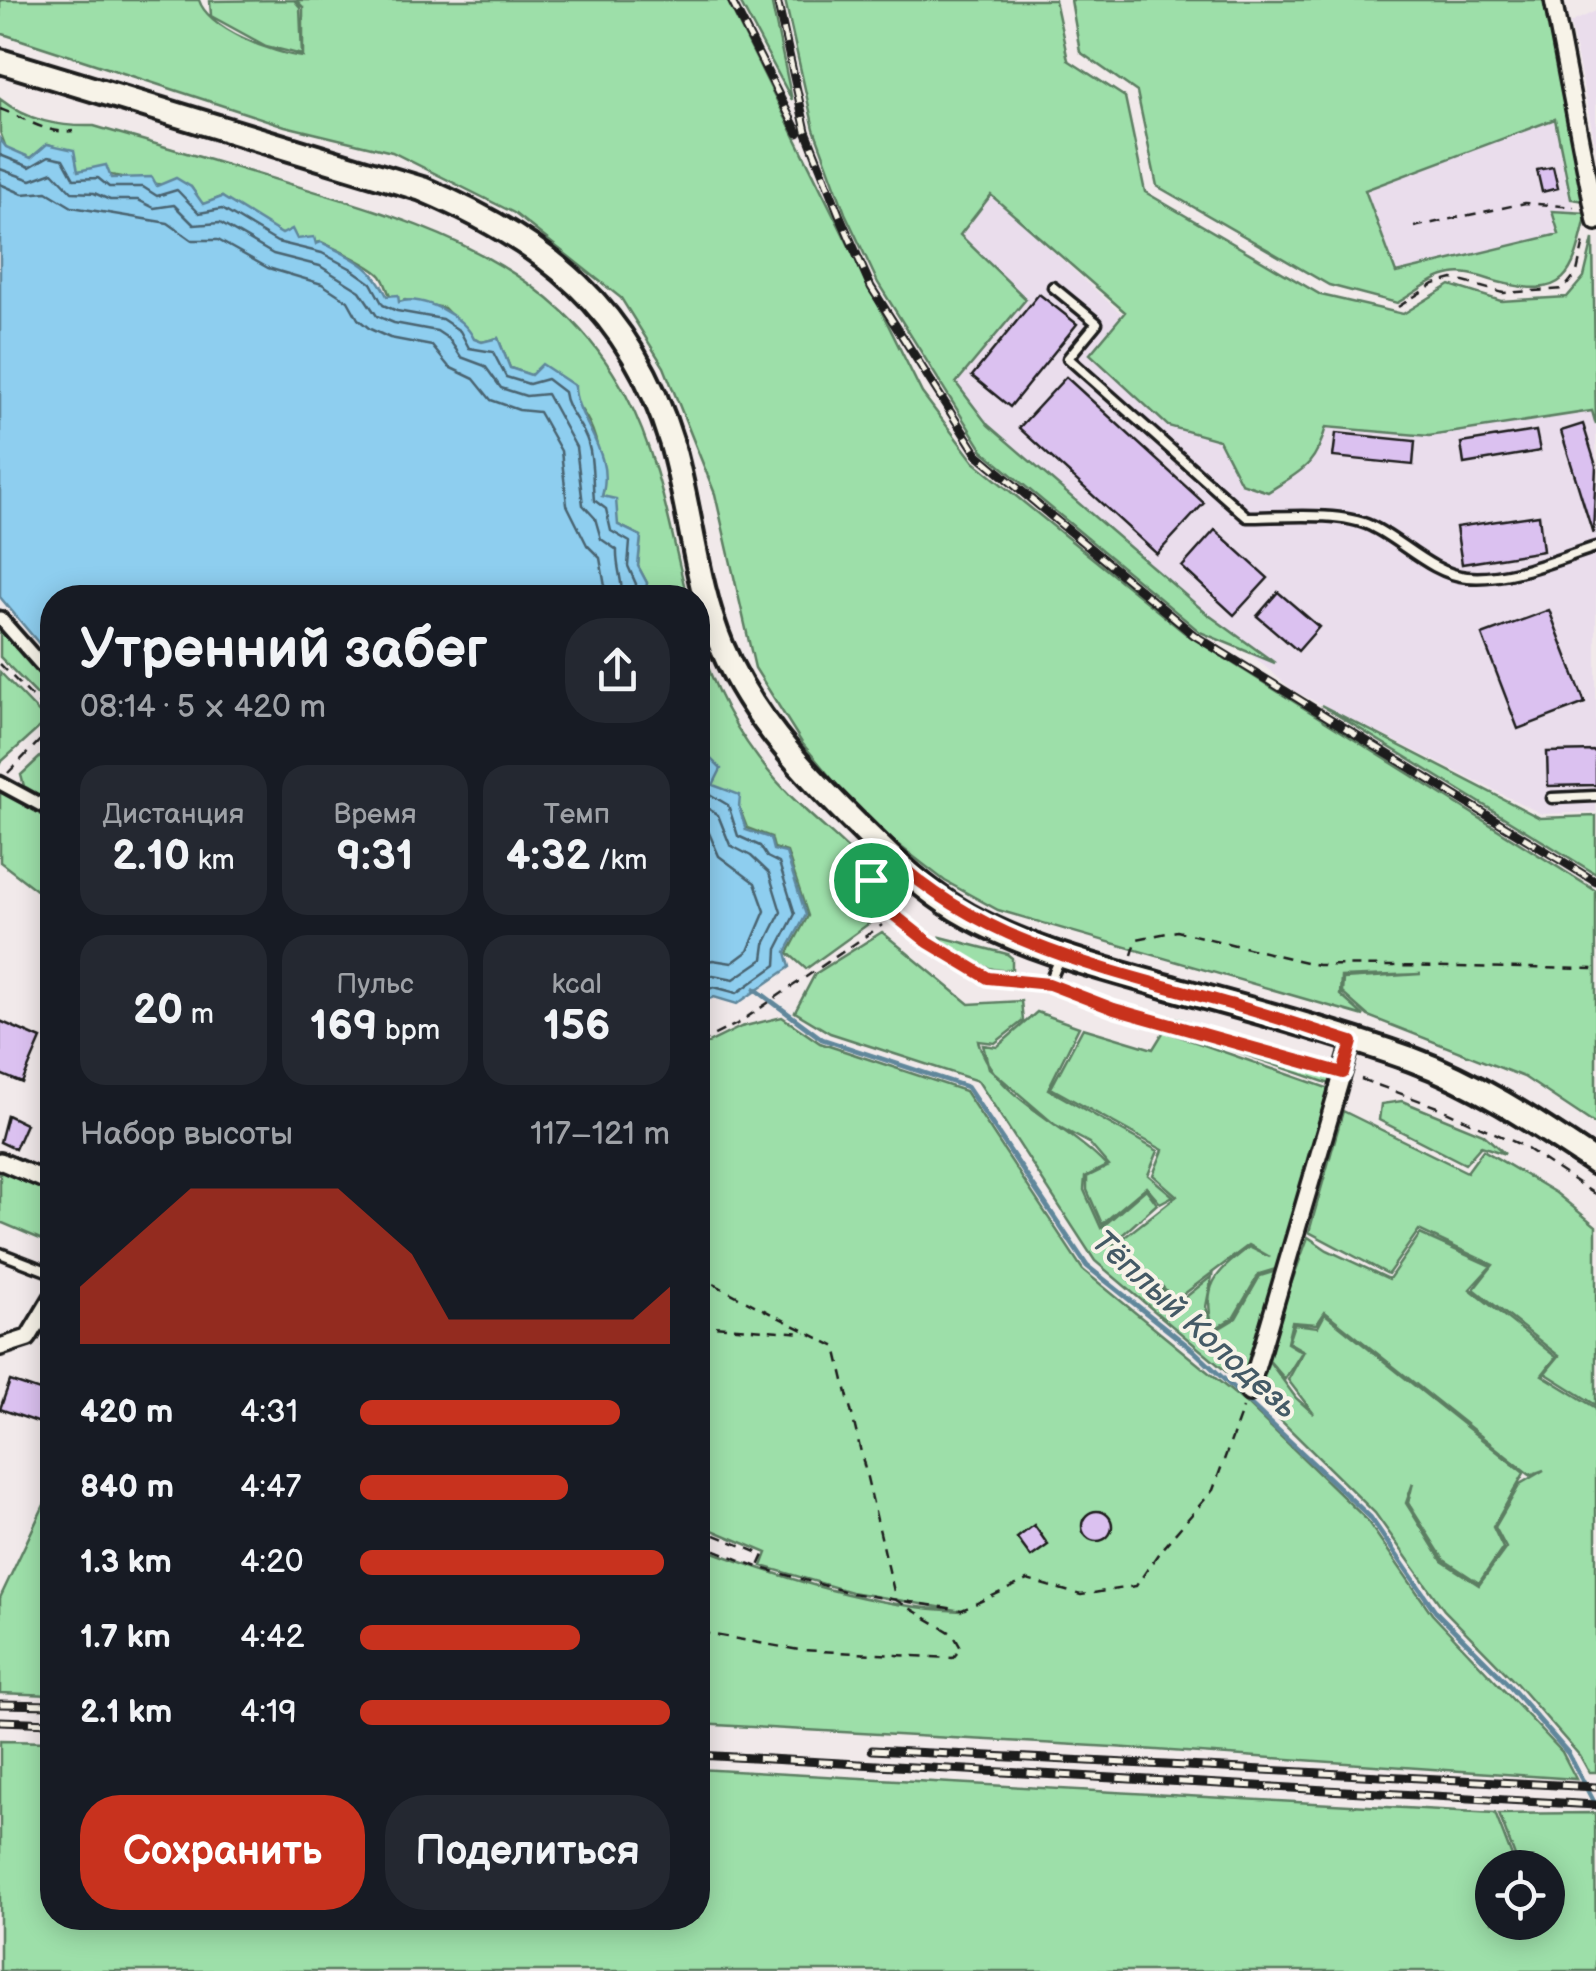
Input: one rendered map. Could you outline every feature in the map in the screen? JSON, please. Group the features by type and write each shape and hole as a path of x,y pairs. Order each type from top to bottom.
{"main road":[{"path":"0,62 422,189 486,216 582,286 617,330 649,382 671,442 706,585"},
{"path":"710,600 721,645 750,702 810,774 891,857 920,884 969,916 1061,956 1412,1060 1492,1094 1596,1163"}],"street":[{"path":"1553,0 1594,215"},
{"path":"0,618 40,663"},
{"path":"0,782 40,804"},
{"path":"1246,1400 1352,1042"},
{"path":"0,1161 40,1178"},
{"path":"0,1347 28,1338 40,1318"}],"lane":[{"path":"1053,287 1097,322 1068,358 1247,516 1322,517 1368,524 1431,562 1466,577 1522,570 1596,547"},
{"path":"1552,798 1596,796"},
{"path":"891,857 871,880 869,895 928,942 988,978 1049,984 1061,956"},
{"path":"0,1253 40,1268"}],"path":[{"path":"0,109 48,128 73,131"},
{"path":"1398,307 1434,284 1453,279 1503,293 1564,289 1577,272 1594,215 1525,203 1414,227"},
{"path":"0,664 40,705"},
{"path":"0,782 40,740"},
{"path":"710,1037 737,1024 896,916"},
{"path":"1126,975 1137,939 1177,931 1318,965 1596,969"},
{"path":"1049,984 1114,1009 1343,1073 1437,1107 1521,1145 1596,1195"},
{"path":"710,1282 836,1347 896,1600 952,1634 961,1648 953,1658 799,1650 710,1634"},
{"path":"710,1326 810,1334"},
{"path":"710,1548 758,1567 851,1594 962,1610 1027,1580 1081,1594 1136,1586 1160,1551 1213,1490 1246,1400"},
{"path":"710,1533 764,1555 758,1567"}],"shaded area":[{"path":"1596,11 1596,149 1570,23"},
{"path":"1558,114 1578,235 1391,280 1358,188"},
{"path":"991,195 1170,358 1596,403 1596,812 1542,814 1294,691 982,429 949,384 959,234"}],"green space":[{"path":"0,0 199,0 205,11 228,30 276,51 303,57 303,7 296,0 727,0 922,393 974,462 1186,634 1596,891 1596,1125 1524,1077 1368,1016 1342,993 1343,979 1421,974 1341,977 1340,995 1364,1016 998,910 945,881 866,820 802,743 755,668 715,494 664,367 621,298 514,213 392,152 285,126 0,33"},
{"path":"294,0 300,7 302,55 266,46 211,16 210,1"},
{"path":"739,0 771,0 792,100"},
{"path":"785,0 1055,0 1068,60 1125,97 1145,192 1321,295 1403,314 1450,285 1501,301 1567,297 1584,277 1593,239 1596,425 1592,411 1429,436 1326,427 1312,459 1290,478 1268,492 1241,483 1219,440 1168,426 1090,354 1125,312 991,195 960,235 1026,299 956,383 988,425 1206,613 1275,663 1200,632 983,451 878,283 845,213 814,129"},
{"path":"1071,0 1544,0 1585,201 1571,199 1555,119 1365,190 1396,273 1559,234 1552,211 1587,213 1572,266 1554,284 1540,288 1452,274 1397,303 1329,285 1157,186 1137,92 1080,52"},
{"path":"0,99 44,121 94,126 389,215 482,255 524,280 597,349 626,395 655,469 684,585 647,585 638,566 641,536 618,525 602,496 603,476 595,438 581,409 558,389 510,368 498,338 482,342 474,339 444,308 405,300 398,303 381,276 370,267 321,242 283,236 222,197 202,205 191,187 78,171 66,150 48,144 31,158 6,148 0,132"},
{"path":"0,625 40,672 40,698 0,657"},
{"path":"0,672 40,714 40,727 0,763"},
{"path":"710,672 739,731 769,773 867,870 846,899 871,922 806,969 788,953 808,916 787,852 774,848 771,837 747,828 739,807 713,785"},
{"path":"1321,705 1540,818 1596,816 1596,874"},
{"path":"40,757 40,795 24,786 21,775"},
{"path":"0,790 40,812 40,893 0,862"},
{"path":"882,932 969,1004 1021,1001 1023,1021 995,1043 978,1041 987,1062 1016,1096 1106,1166 1085,1177 1084,1190 1101,1228 1146,1189 1157,1204 1113,1243 1177,1304 1212,1276 1206,1307 1213,1332 1236,1318 1260,1276 1276,1271 1248,1390 1095,1261 978,1081 830,1033 795,1012 815,974"},
{"path":"941,937 1007,954 1012,958 1012,969 972,962 952,950"},
{"path":"1037,1012 1079,1027 1048,1089 1158,1151 1148,1175 1173,1196 1160,1203 1146,1187 1102,1224 1087,1190 1087,1177 1109,1166 1089,1143 1054,1124 989,1068 983,1045 997,1047"},
{"path":"782,1017 820,1043 965,1091 1083,1270 1247,1404 1366,1519 1432,1614 1562,1752 1576,1779 710,1725 710,1550 827,1589 894,1604 962,1611 851,1592 762,1566 767,1553 710,1529 710,1042 741,1027"},
{"path":"1177,1018 1328,1069 1333,1085 1165,1027"},
{"path":"1083,1028 1153,1049 1164,1031 1330,1089 1280,1263 1276,1269 1259,1274 1234,1317 1213,1330 1209,1301 1220,1273 1249,1247 1270,1257 1249,1245 1176,1300 1117,1243 1177,1196 1153,1175 1163,1150 1051,1088"},
{"path":"1402,1101 1483,1134 1505,1154 1481,1146 1465,1164 1379,1120 1381,1104"},
{"path":"1343,1111 1467,1172 1483,1150 1556,1193 1596,1226 1596,1405 1545,1373 1559,1356 1474,1289 1493,1265 1419,1230 1388,1274 1309,1232"},
{"path":"0,1167 40,1183 40,1239 0,1222"},
{"path":"1420,1234 1491,1266 1470,1289 1556,1357 1542,1375 1596,1408 1596,1772 1589,1772 1580,1756 1515,1682 1444,1610 1375,1513 1252,1392 1308,1237 1389,1279","holes":["1325,1312 1530,1475 1544,1470 1520,1484 1495,1527 1506,1548 1479,1585 1442,1561 1406,1503 1413,1483 1408,1503 1444,1560 1479,1583 1503,1548 1493,1527 1524,1473 1325,1314 1318,1327 1294,1324 1288,1342 1304,1351 1288,1380 1314,1414 1296,1398 1266,1357 1285,1379 1302,1352 1287,1343 1292,1322 1317,1324"]},
{"path":"40,1513 40,1695 0,1693 0,1598"},
{"path":"0,1741 40,1742 40,1930 710,1930 710,1770 1495,1813 1509,1850 1475,1850 1475,1940 1565,1940 1565,1850 1513,1850 1499,1814 1595,1813 1596,1971 0,1971"}],"water":[{"path":"0,139 6,147 31,158 47,144 74,150 78,171 106,165 111,178 152,177 157,186 176,178 191,187 203,204 222,197 282,234 292,229 297,239 314,237 316,244 321,242 352,258 375,276 387,296 398,295 399,302 419,301 441,309 461,322 474,339 482,342 498,338 510,368 531,375 542,364 575,386 576,398 604,465 602,496 616,499 618,525 641,536 638,566 647,583 40,585 40,645 0,597"},
{"path":"710,758 721,769 713,785 740,795 739,807 746,830 770,838 773,850 786,853 806,915 786,952 790,967 737,1004 710,998"}],"building":[{"path":"1553,167 1558,188 1542,192 1537,170"},
{"path":"1039,294 1077,324 1010,407 972,376"},
{"path":"1066,377 1204,503 1157,554 1019,428"},
{"path":"1583,424 1596,466 1593,534 1561,431"},
{"path":"1536,431 1540,451 1464,464 1461,443"},
{"path":"1336,433 1415,441 1413,465 1333,457"},
{"path":"1539,515 1543,551 1462,564 1456,527"},
{"path":"1215,530 1268,578 1234,615 1182,567"},
{"path":"1278,592 1319,627 1298,651 1257,616"},
{"path":"1549,610 1585,703 1518,729 1482,635"},
{"path":"1596,751 1596,785 1548,786 1547,752"},
{"path":"0,1021 40,1039 22,1083 0,1074"},
{"path":"7,1115 26,1124 15,1149 0,1142"},
{"path":"10,1381 40,1391 40,1423 0,1409"},
{"path":"1097,1511 1108,1515 1112,1526 1108,1537 1097,1541 1086,1537 1082,1526 1086,1515"},
{"path":"1034,1525 1048,1545 1031,1557 1017,1538"}],"waterway":[{"name":"Тёплый Колодезь","path":"755,989 822,1039 967,1087 1087,1266 1193,1350 1370,1517 1436,1612 1505,1681 1568,1753 1596,1806"}],"railway":[{"path":"731,0 798,133"},
{"path":"777,0 806,131 871,287 977,454 1194,635 1596,882"},
{"path":"0,1704 40,1705"},
{"path":"0,1721 40,1723"},
{"path":"872,1750 1596,1787"},
{"path":"710,1756 1596,1805"}],"route":[{"path":"891,857 920,884 969,916 1061,956 1352,1042 1343,1073 1114,1009 1049,984 988,978 928,942 869,895 871,880 891,857"}]}
